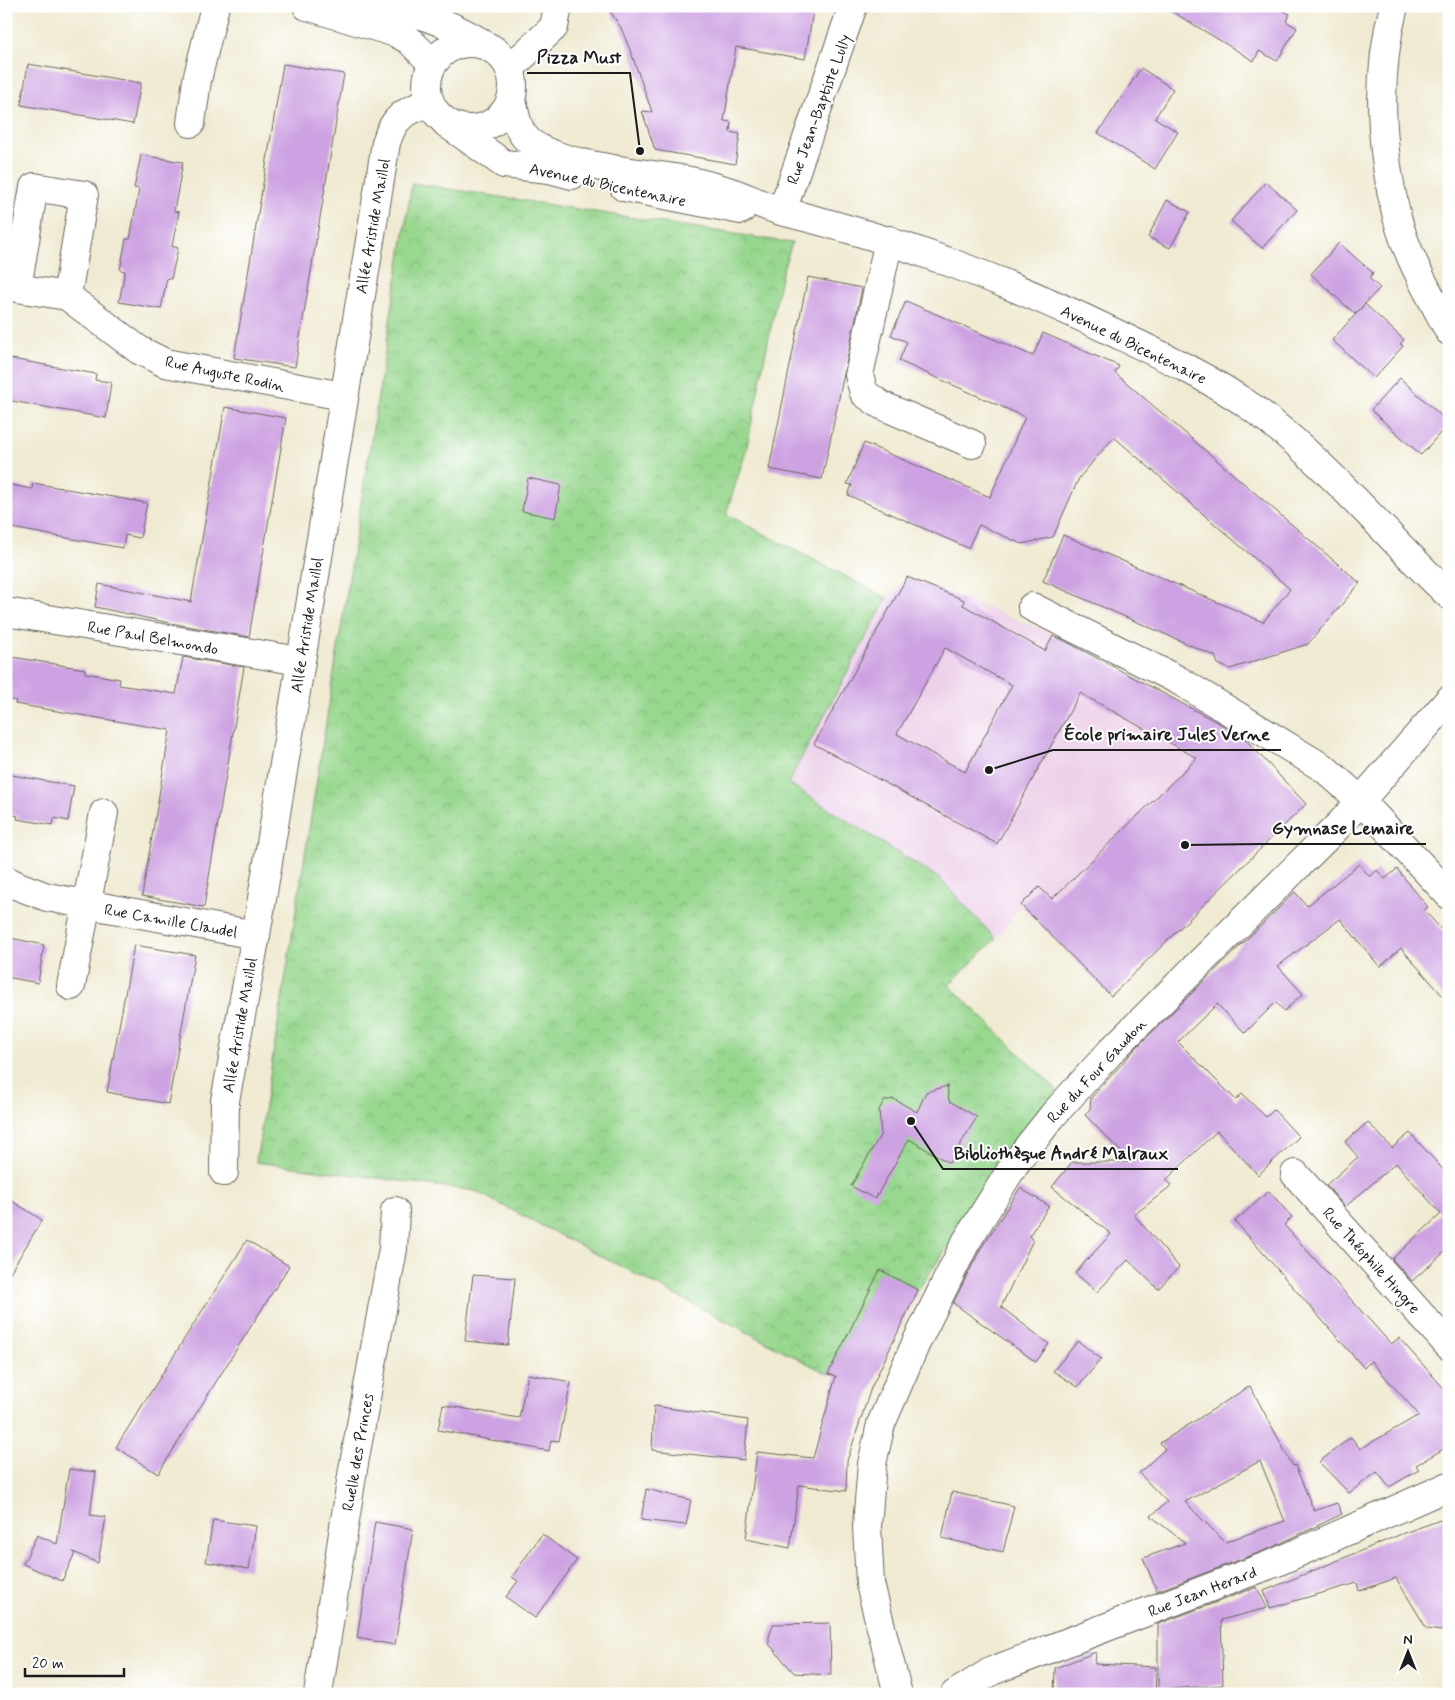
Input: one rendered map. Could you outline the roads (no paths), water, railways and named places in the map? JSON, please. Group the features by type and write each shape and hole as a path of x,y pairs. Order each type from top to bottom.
{"street":[{"path":"190,123 197,80 215,6"},
{"path":"307,6 396,33 409,40 433,64"},
{"path":"388,6 419,12 449,24 489,47 502,57 510,68 513,80 512,100 505,113 495,122 476,129 463,129 438,112 427,79 433,64 442,53 454,46 466,43 489,47"},
{"path":"510,68 554,27 558,6"},
{"name":"Rue Jean-Baptiste Lully","path":"782,211 853,6"},
{"path":"1394,6 1386,36 1382,72 1383,122 1388,165 1397,218 1416,268 1449,331"},
{"name":"Avenue du Bicentenaire","path":"512,100 518,124 524,136 533,144 551,154 574,162 694,182 732,192 782,211 819,219 890,240 998,279 1200,374 1256,410 1307,454 1449,595"},
{"name":"Allée Aristide Maillol","path":"224,1172 226,1101 256,935 343,396 386,144 390,129 398,118 407,111 438,112"},
{"name":"Avenue du Bicentenaire","path":"438,112 504,164 549,169 733,210 782,211"},
{"path":"890,240 859,375 864,393 881,405 972,444"},
{"name":"Rue Auguste Rodin","path":"67,296 139,350 165,363 343,396"},
{"path":"1032,608 1178,680 1325,769 1360,800 1449,895"},
{"name":"Rue Paul Belmondo","path":"6,612 300,661"},
{"name":"Rue du Four Gaudon","path":"898,1694 870,1584 867,1526 872,1464 881,1424 916,1343 966,1242 1014,1164 1053,1115 1112,1050 1340,824 1449,700"},
{"name":"Rue Camille Claudel","path":"71,986 104,813"},
{"name":"Rue Camille Claudel","path":"6,880 47,897 256,935"},
{"name":"Rue Théophile Hingre","path":"1295,1174 1449,1346"},
{"name":"Ruelle des Princes","path":"318,1694 353,1469 393,1250 395,1211"},
{"name":"Rue Jean Herard","path":"955,1694 992,1671 1277,1562 1449,1486"}],"place":[{"name":"Pizza Must","path":"640,151"},
{"name":"École primaire Jules Verne","path":"989,770"},
{"name":"Gymnase Lemaire","path":"1185,845"},
{"name":"Bibliothèque André Malraux","path":"911,1121"}]}
